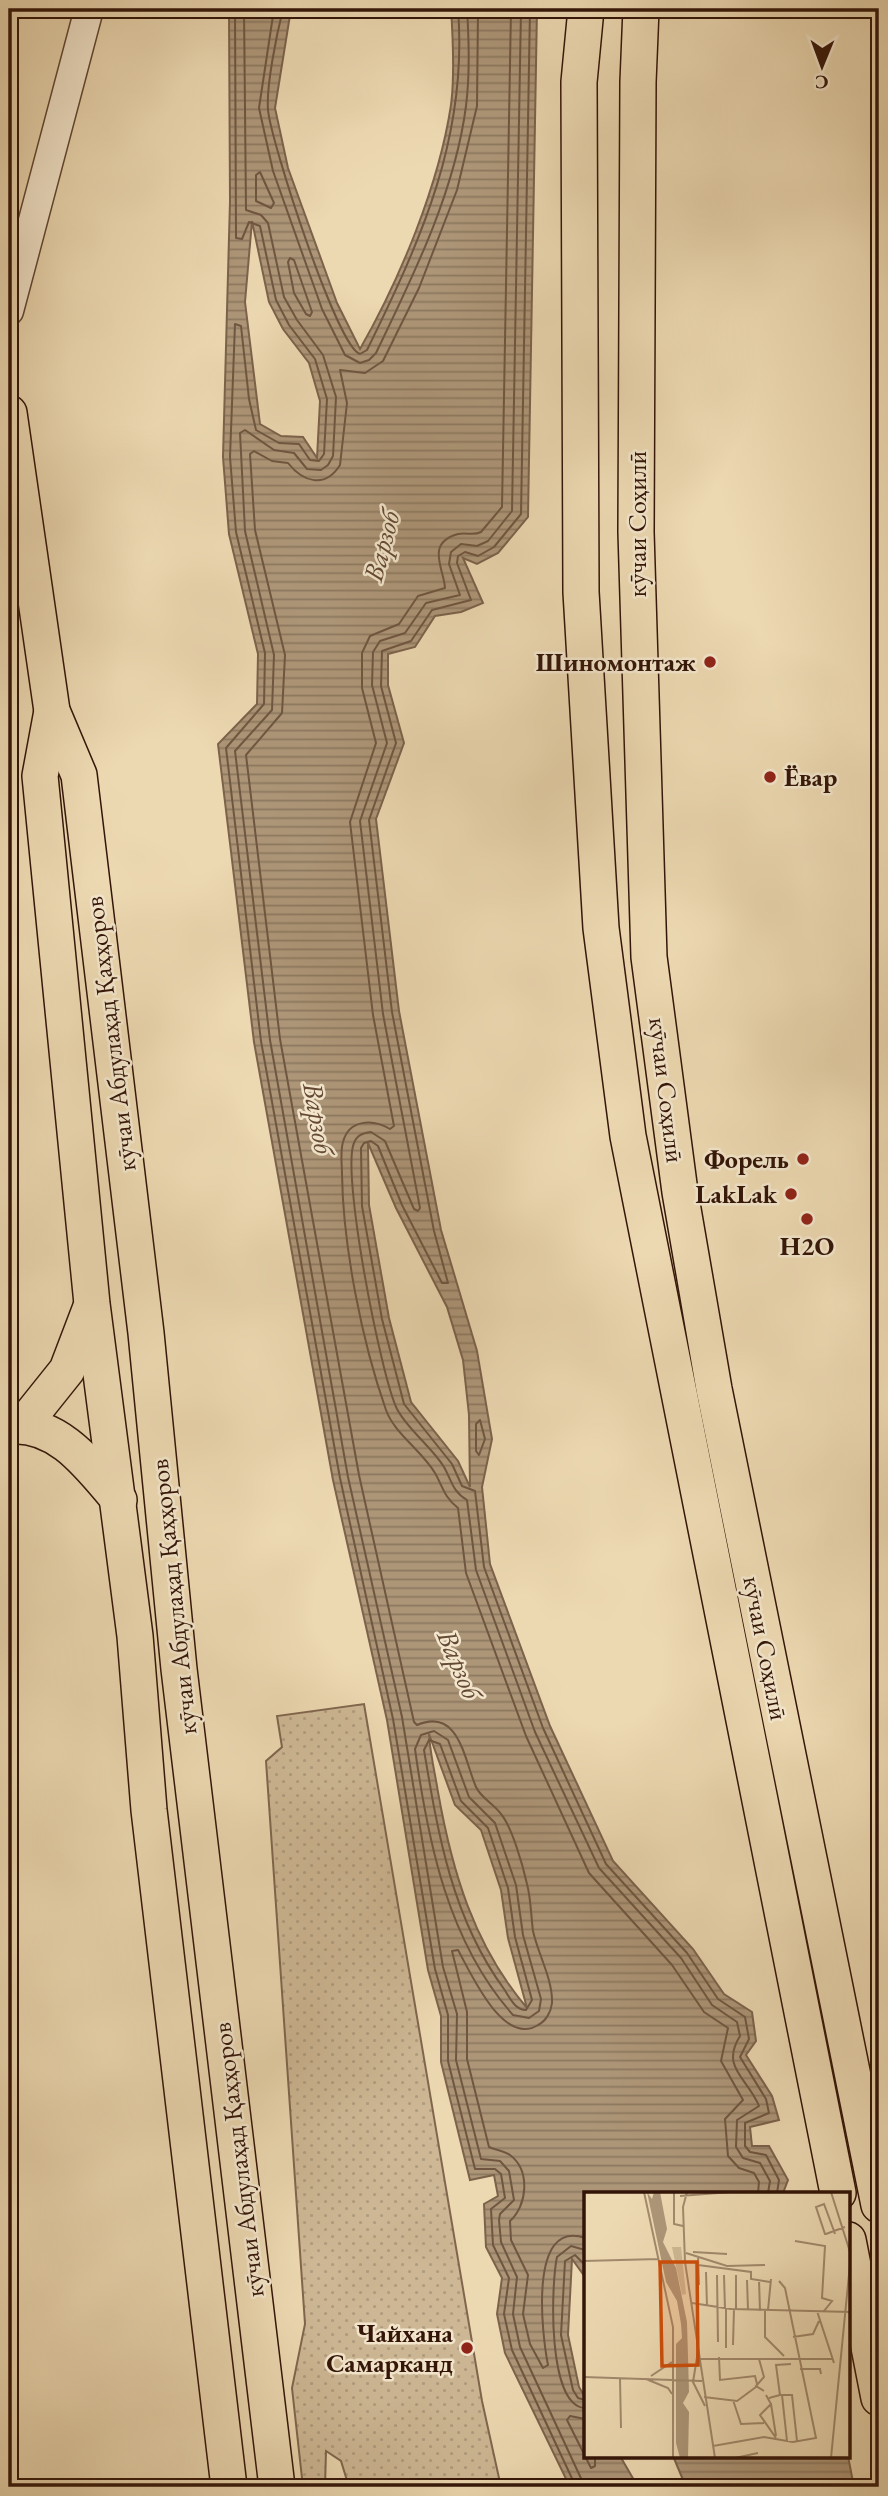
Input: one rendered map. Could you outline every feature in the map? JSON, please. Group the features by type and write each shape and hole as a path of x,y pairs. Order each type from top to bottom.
{"main road":[{"path":"586,9 579,82 580,534 588,757 599,901 628,1136 838,2192"},
{"name":"кӯчаи Соҳилӣ","path":"641,9 638,82 636,532 649,957 680,1192 719,1416 879,2205"},
{"path":"638,82 664,9"},
{"name":"кӯчаи Абдулаҳад Қаҳҳоров","path":"9,412 52,711 79,775 146,1333 177,1656 277,2487"},
{"path":"580,534 594,547 610,550 623,546 636,532"},
{"name":"кӯчаи Абдулаҳад Қаҳҳоров","path":"52,711 40,776 92,1304 135,1636 149,1810 229,2487"},
{"path":"92,1304 67,1370 16,1425 64,1441 119,1500"},
{"path":"850,2250 879,2398"}],"street":[{"path":"9,311 89,9"}],"shaded area":[{"path":"364,1704 482,2401 501,2487 349,2487 341,2461 326,2451 325,2487 303,2487 292,2388 305,2324 266,1761 282,1747 277,1716"}],"water":[{"name":"Варзоб","path":"229,9 291,9 275,108 288,168 337,303 360,349 403,262 437,167 451,105 451,9 537,9 528,517 498,553 477,564 463,558 483,603 461,612 435,616 415,647 388,654 388,685 404,743 376,819 399,1011 441,1230 477,1351 492,1439 482,1487 490,1564 550,1726 613,1861 693,1949 724,1994 752,2012 756,2041 746,2055 772,2096 779,2120 750,2127 752,2146 769,2146 788,2180 783,2192 584,2192 584,2276 572,2259 568,2335 579,2387 584,2395 584,2458 621,2458 638,2487 570,2487 505,2353 497,2314 502,2278 486,2247 484,2204 498,2196 494,2175 470,2180 441,2062 441,2016 428,1970 387,1720 333,1480 254,1042 218,744 257,704 258,654 229,534 223,457 230,201","holes":["252,221 269,302 283,329 309,363 320,401 317,458 303,437 281,436 260,424 245,302","368,1143 396,1208 447,1307 463,1360 469,1415 470,1487 458,1461 411,1402 389,1318 369,1205","429,1734 455,1805 481,1830 501,1890 508,1938 527,2008 509,1984 479,1933 458,1879 438,1792"]},
{"path":"674,2458 848,2458 854,2487 686,2487"}],"place":[{"name":"Шиномонтаж","path":"710,662"},
{"name":"Ёвар","path":"770,777"},
{"name":"Форель","path":"803,1159"},
{"name":"LakLak","path":"791,1194"},
{"name":"H2O","path":"807,1219"},
{"name":"Чайхана Самарканд","path":"467,2348"}]}
